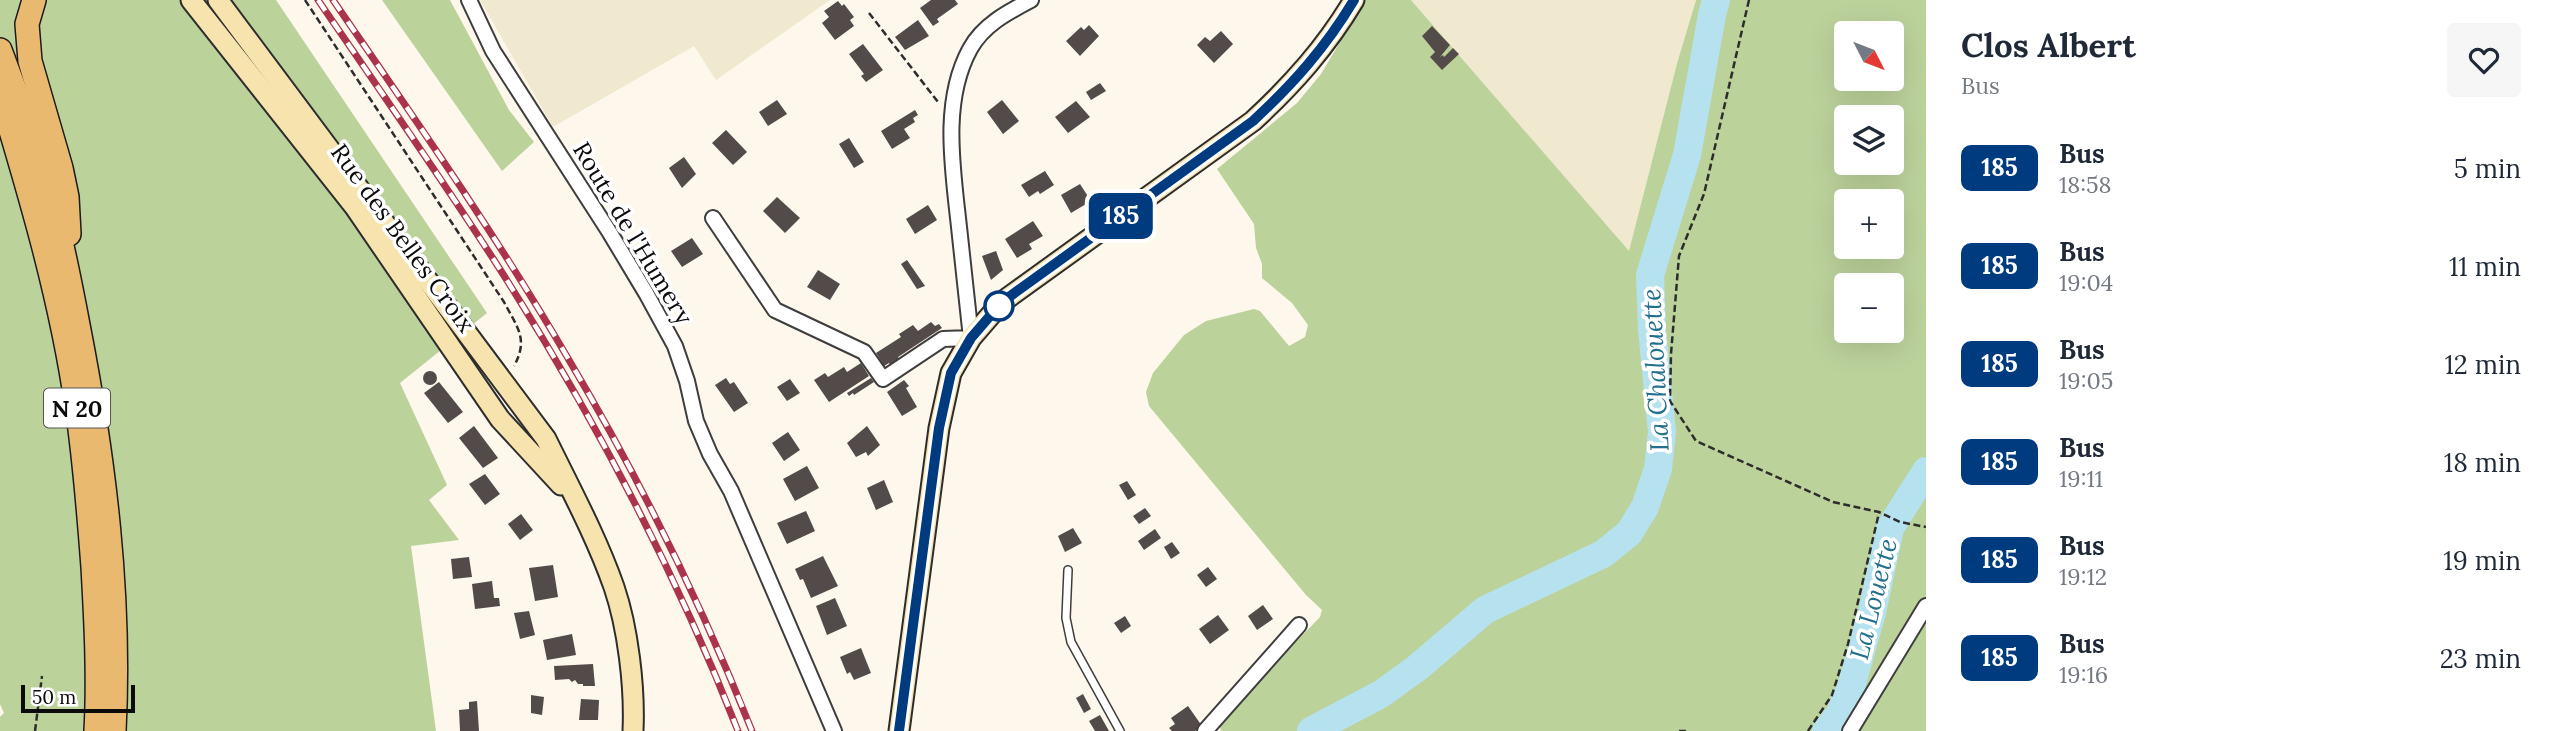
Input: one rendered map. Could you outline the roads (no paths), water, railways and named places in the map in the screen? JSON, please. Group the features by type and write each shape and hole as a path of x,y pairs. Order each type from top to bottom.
{"main road":[{"path":"34,0 27,24 30,61 67,197 71,289"},
{"name":"Rue des Belles Croix","path":"191,0 354,206 500,419 576,501"},
{"name":"Rue des Belles Croix","path":"218,0 546,439 614,588 625,636 634,713 633,731"},
{"path":"899,731 939,428 951,373 971,338 1002,302 1253,121 1314,59 1336,31 1354,0"},
{"name":"N 20","path":"0,50 45,180 71,289 92,399 108,518 114,614 114,731"},
{"name":"N 20","path":"0,94 54,288 77,407 89,511 96,616 96,731"},
{"path":"531,453 546,439"}],"street":[{"name":"Route de l'Humery","path":"470,0 493,51 610,233 675,346 696,421 748,529 834,731"},
{"path":"713,218 775,310 864,352 883,379 943,339 971,338 954,172 952,113 960,70 971,46 996,18 1031,0"},
{"path":"1850,731 1926,606"},
{"path":"1205,731 1298,625"}],"lane":[{"path":"1068,570 1066,618 1071,642 1120,731"}],"water":[{"path":"1926,458 1926,485 1904,517 1889,511"}],"waterway":[{"name":"La Chalouette","path":"1311,731 1381,694 1417,668 1485,610 1603,554 1629,533 1645,507 1658,469 1662,432 1652,329 1650,275 1687,155 1716,0"},
{"name":"La Louette","path":"1826,731 1840,713 1851,687 1872,612 1890,528 1926,471"}],"railway":[{"path":"318,0 472,227 563,373 658,549 738,731"},
{"path":"333,0 484,223 542,314 595,405 690,588 752,731"}]}
